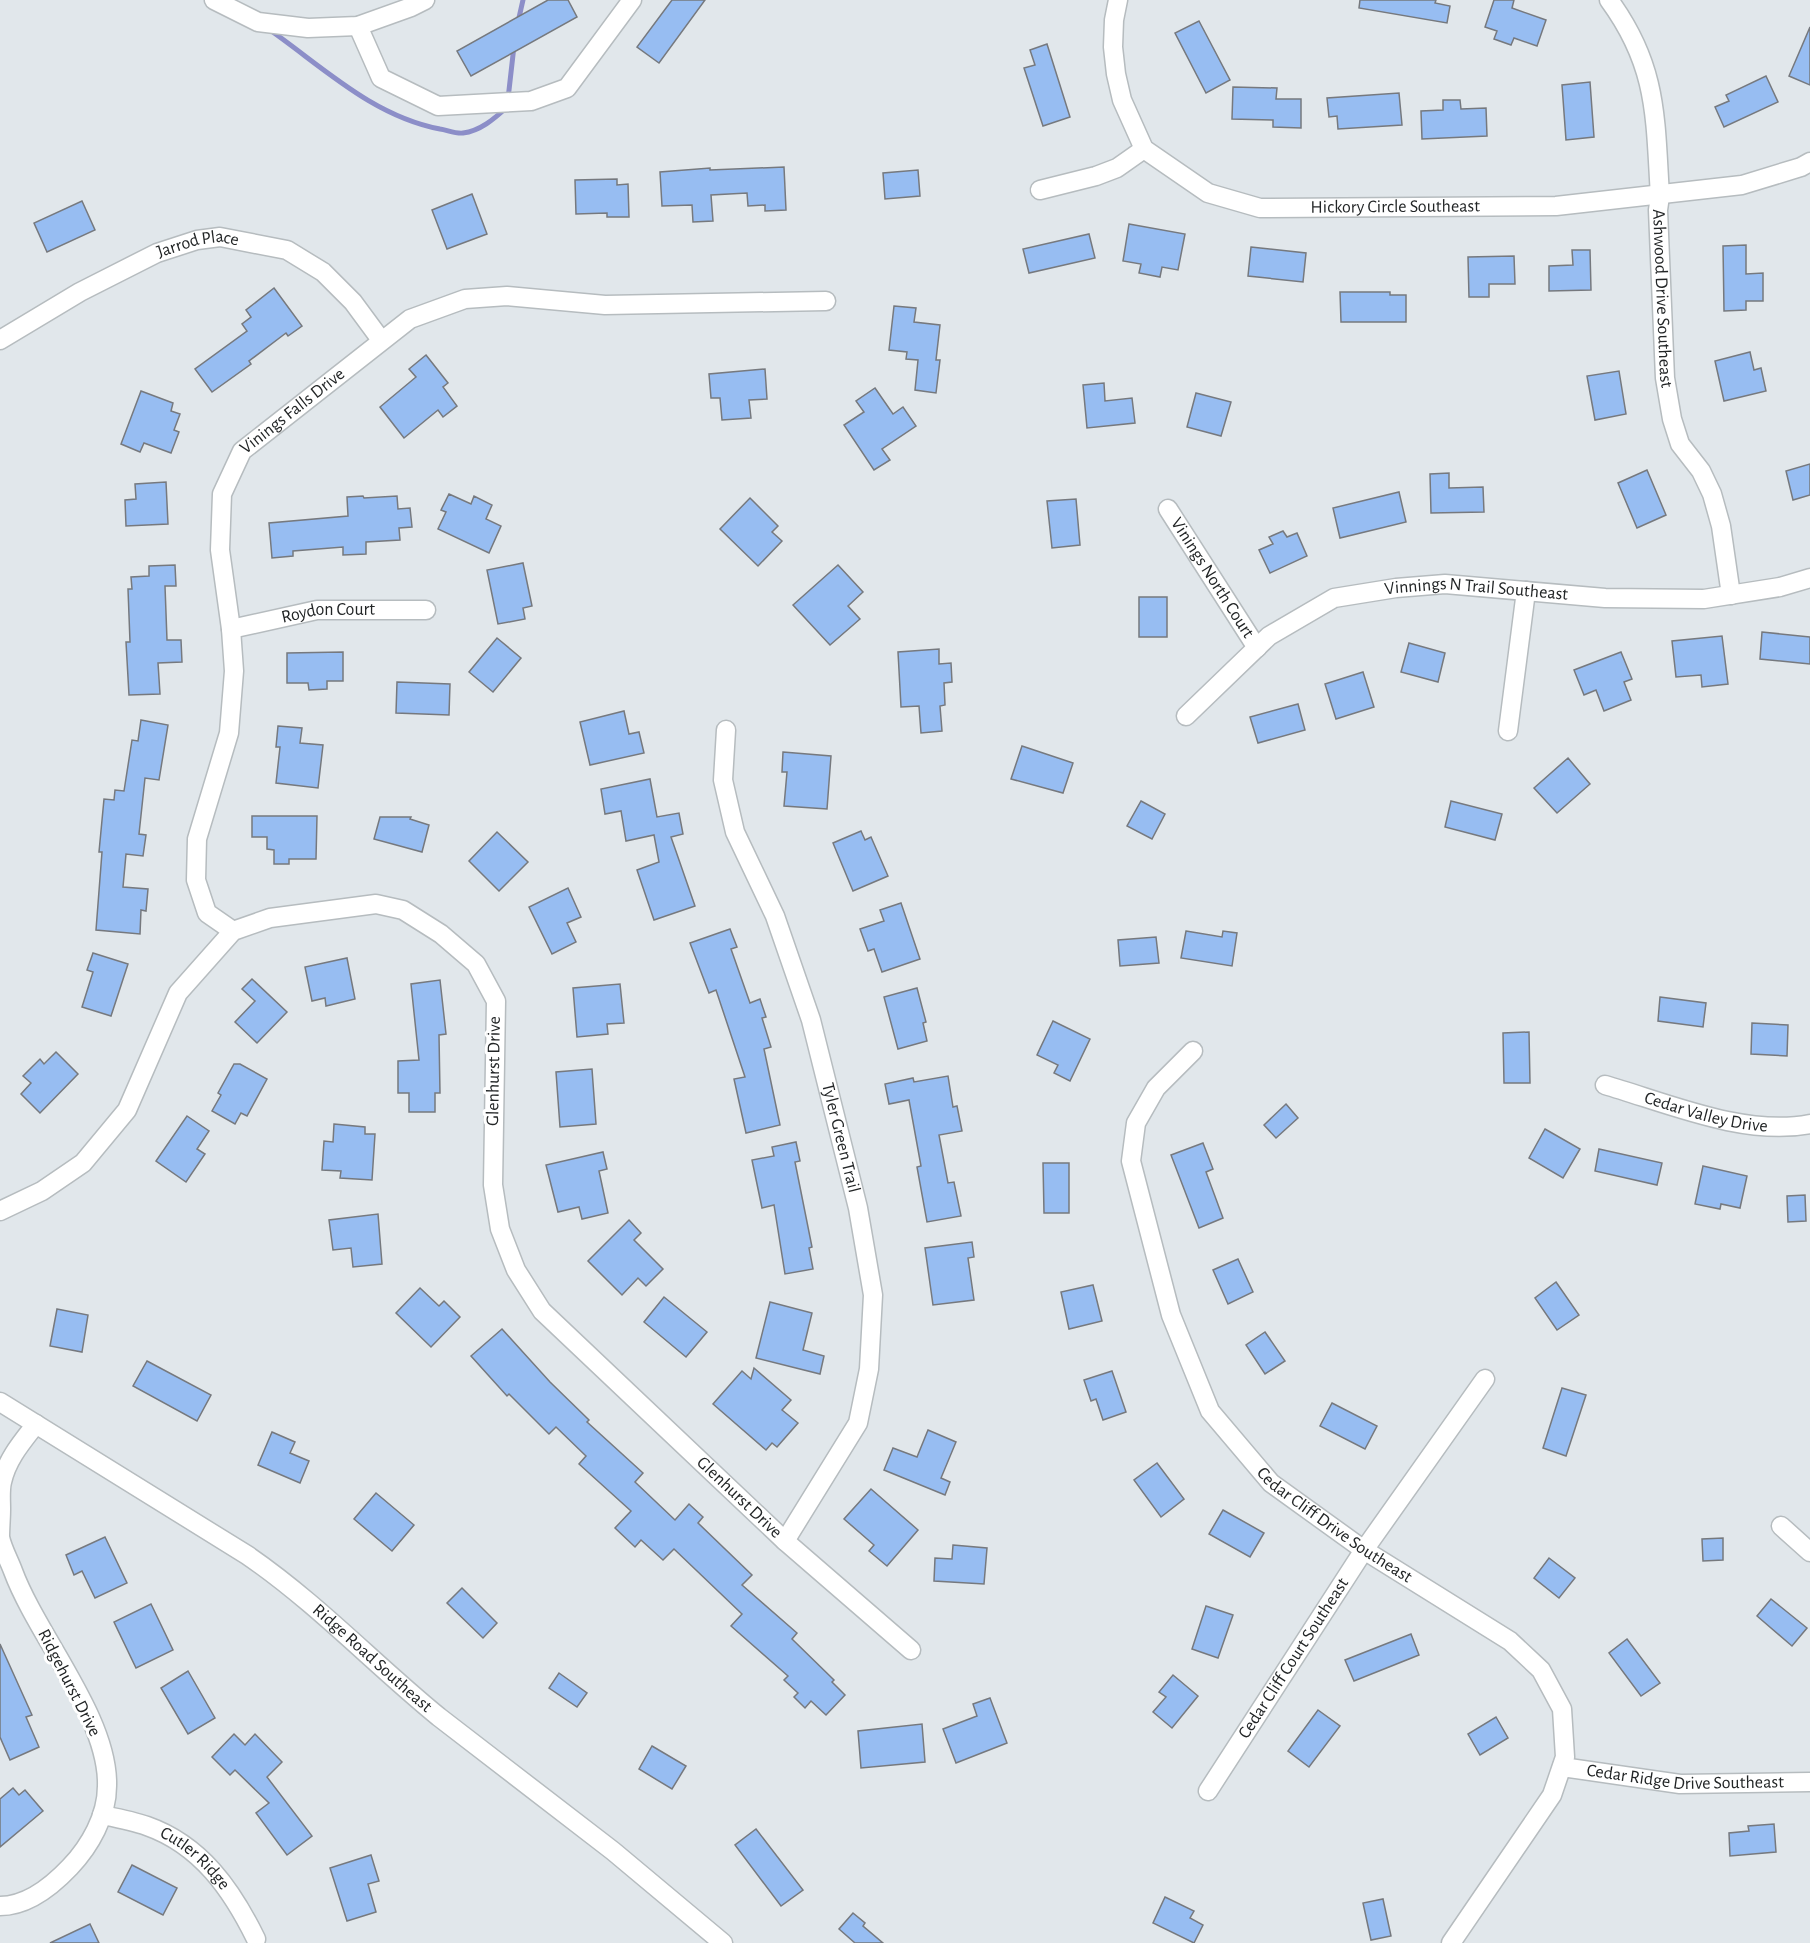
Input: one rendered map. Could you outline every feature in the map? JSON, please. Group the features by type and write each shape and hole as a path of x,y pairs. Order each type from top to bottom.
{"street":[{"path":"214,0 258,22 308,28 358,26 425,0"},
{"path":"358,26 381,78 438,106 531,101 567,88 632,0"},
{"path":"1040,190 1107,172 1117,168 1144,149 1122,100 1116,74 1113,47 1114,20 1118,0"},
{"name":"Ashwood Drive Southeast","path":"1609,0 1625,22 1638,46 1654,102 1660,196 1658,210 1665,367 1672,419 1680,444 1701,471 1712,494 1721,526 1731,595"},
{"name":"Hickory Circle Southeast","path":"1144,149 1208,193 1260,208 1556,206 1742,185 1801,168 1810,162"},
{"name":"Jarrod Place","path":"0,340 80,292 158,253 197,240 220,237 287,250 323,272 353,302 381,340"},
{"name":"Vinings Falls Drive","path":"233,931 207,913 196,880 197,838 229,733 234,671 231,629 220,550 222,494 242,451 381,340 410,320 465,299 507,296 605,305 826,301"},
{"name":"Vinings North Court","path":"1168,509 1257,648"},
{"name":"Vinnings N Trail Southeast","path":"1186,716 1269,636 1334,598 1396,588 1446,584 1605,598 1704,599 1780,587 1810,578"},
{"path":"1508,731 1526,591"},
{"name":"Roydon Court","path":"231,629 317,610 426,610"},
{"name":"Tyler Green Trail","path":"726,730 723,780 735,832 775,916 811,1020 858,1208 873,1295 869,1368 858,1423 785,1541"},
{"name":"Glenhurst Drive","path":"0,1212 42,1191 83,1163 120,1119 127,1110 178,993 233,931 270,918 376,904 403,910 441,934 476,964 496,1001 492,1185 500,1229 516,1270 542,1311 785,1541 910,1650"},
{"name":"Cedar Cliff Drive Southeast","path":"1193,1052 1156,1088 1136,1123 1131,1161 1171,1315 1209,1411 1271,1483 1364,1550 1510,1641 1541,1670 1562,1709 1565,1757 1552,1795 1451,1943"},
{"name":"Cedar Valley Drive","path":"1605,1085 1737,1125 1797,1127 1810,1124"},
{"name":"Cedar Cliff Court Southeast","path":"1208,1791 1364,1550 1485,1379"},
{"name":"Ridge Road Southeast","path":"0,1402 247,1555 283,1580 432,1711 622,1857 723,1943"},
{"name":"Ridgehurst Drive","path":"0,1906 7,1906 32,1897 55,1883 74,1863 90,1841 102,1815 107,1786 103,1751 87,1711 18,1587 0,1538 2,1483 14,1453 36,1424"},
{"path":"1781,1526 1810,1552"},
{"name":"Cedar Ridge Drive Southeast","path":"1562,1767 1680,1784 1810,1782"},
{"name":"Cutler Ridge","path":"102,1815 148,1826 180,1842 216,1872 240,1907 256,1939"}],"building":[{"path":"548,0 568,0 577,17 471,76 457,51"},
{"path":"672,0 705,0 659,63 637,47"},
{"path":"1360,0 1436,0 1435,3 1450,6 1447,23 1359,8"},
{"path":"1494,0 1514,0 1512,8 1546,20 1537,46 1514,38 1511,45 1494,39 1497,31 1485,27"},
{"path":"1199,21 1230,80 1206,93 1175,33"},
{"path":"1810,27 1810,85 1789,76"},
{"path":"1047,44 1070,117 1043,126 1024,68 1035,65 1030,50"},
{"path":"1766,76 1778,102 1724,127 1715,107 1729,101 1726,95"},
{"path":"1590,82 1594,137 1566,140 1562,85"},
{"path":"1233,87 1277,88 1276,99 1301,99 1301,128 1273,127 1273,120 1232,119"},
{"path":"1399,93 1402,125 1338,129 1337,116 1329,117 1327,98"},
{"path":"1443,100 1460,100 1461,109 1486,108 1487,136 1422,139 1421,111 1443,110"},
{"path":"784,167 786,210 765,211 765,205 748,206 747,193 711,195 713,221 693,222 692,205 662,206 660,172 710,168 710,170"},
{"path":"918,170 920,196 885,199 883,173"},
{"path":"617,179 617,185 628,184 629,217 607,217 607,213 576,214 575,180"},
{"path":"472,194 487,234 447,249 432,210"},
{"path":"82,201 95,230 47,252 34,223"},
{"path":"1129,224 1185,234 1178,270 1162,267 1160,277 1139,273 1141,264 1123,261"},
{"path":"1089,234 1095,258 1029,273 1023,249"},
{"path":"1746,245 1746,274 1763,273 1763,301 1746,301 1746,310 1724,311 1723,246"},
{"path":"1251,247 1306,253 1303,282 1248,276"},
{"path":"1572,250 1590,250 1591,290 1549,291 1549,266 1573,265"},
{"path":"1514,256 1515,284 1489,284 1489,297 1469,297 1468,257"},
{"path":"274,288 302,326 288,336 286,333 249,361 251,364 212,392 195,369 247,331 242,324 251,317 246,310"},
{"path":"1340,292 1390,292 1390,295 1406,295 1406,322 1341,322"},
{"path":"894,306 916,308 914,322 940,325 936,360 940,360 936,393 915,390 918,360 906,359 907,352 889,350"},
{"path":"1750,352 1754,370 1761,368 1766,391 1724,401 1715,361"},
{"path":"426,355 448,383 443,387 457,406 443,417 438,410 404,438 380,407 416,377 409,369"},
{"path":"765,369 767,399 749,400 751,418 722,420 720,398 711,398 709,374"},
{"path":"1619,371 1626,414 1595,420 1587,376"},
{"path":"1104,383 1105,401 1132,398 1135,423 1087,428 1083,385"},
{"path":"875,388 893,414 903,407 916,426 882,449 890,460 874,470 844,425 864,412 856,401"},
{"path":"141,391 173,403 171,411 180,414 174,430 179,432 171,453 144,443 140,452 121,444"},
{"path":"1196,393 1231,402 1221,436 1187,427"},
{"path":"1810,464 1810,495 1793,500 1786,471"},
{"path":"1647,470 1666,515 1637,528 1618,483"},
{"path":"1449,473 1449,488 1483,487 1484,512 1431,513 1430,474"},
{"path":"166,482 168,524 126,526 125,500 136,499 135,484"},
{"path":"1399,492 1406,522 1340,538 1333,508"},
{"path":"449,494 471,504 474,496 492,505 486,519 501,526 489,553 438,529 446,512 441,510"},
{"path":"363,496 364,498 397,496 398,509 410,508 412,527 399,528 400,540 366,542 366,554 343,555 343,547 293,551 293,556 272,558 269,523 348,516 347,497"},
{"path":"750,498 778,526 772,532 782,541 758,566 720,529"},
{"path":"1076,499 1080,545 1052,548 1047,501"},
{"path":"1283,531 1287,537 1297,533 1307,556 1270,573 1259,550 1273,544 1269,537"},
{"path":"523,563 532,606 523,608 525,619 498,624 487,570"},
{"path":"175,565 176,586 165,586 167,640 181,640 182,662 158,663 160,694 129,695 126,642 130,642 128,589 132,589 131,577 149,576 149,566"},
{"path":"838,565 863,592 848,606 860,619 830,645 793,605"},
{"path":"1139,597 1167,597 1167,637 1139,637"},
{"path":"1762,632 1810,637 1810,664 1760,659"},
{"path":"1722,636 1728,684 1702,687 1701,675 1676,677 1672,641"},
{"path":"497,638 521,658 493,692 469,672"},
{"path":"1409,643 1445,653 1438,682 1401,672"},
{"path":"939,649 939,664 951,663 952,682 944,683 945,705 940,706 942,731 921,733 919,706 901,707 898,652"},
{"path":"343,652 343,681 327,681 327,689 309,690 308,683 287,683 287,653"},
{"path":"1621,652 1632,679 1624,682 1631,700 1604,711 1596,690 1584,695 1574,670"},
{"path":"1363,672 1374,707 1336,719 1325,684"},
{"path":"397,682 450,684 449,715 396,713"},
{"path":"1298,704 1305,730 1258,743 1250,717"},
{"path":"624,711 629,734 639,732 644,753 590,765 580,722"},
{"path":"141,720 168,725 159,780 145,778 139,834 146,835 143,856 126,854 123,887 148,889 146,911 141,910 140,934 96,930 104,799 114,800 115,790 124,791 132,740 138,741"},
{"path":"278,726 302,728 300,743 323,745 318,788 276,783 280,747 276,747"},
{"path":"1022,746 1073,763 1063,793 1011,779"},
{"path":"783,752 831,756 827,809 784,806 787,772 782,772"},
{"path":"1568,758 1590,784 1557,813 1534,788"},
{"path":"650,779 657,817 679,813 683,834 671,837 695,906 654,920 637,870 659,862 654,835 626,841 621,811 605,814 601,789"},
{"path":"1141,801 1165,814 1152,839 1127,826"},
{"path":"1451,801 1502,814 1495,840 1445,827"},
{"path":"252,816 317,816 316,859 289,859 289,864 274,864 274,850 267,849 267,837 252,837"},
{"path":"380,817 411,817 410,819 429,825 422,852 374,839"},
{"path":"861,831 865,840 871,837 888,876 853,891 833,843"},
{"path":"497,832 528,862 499,891 469,861"},
{"path":"568,888 581,917 567,923 576,942 552,954 529,907"},
{"path":"901,903 920,959 882,972 874,949 868,951 860,929 884,921 880,910"},
{"path":"730,929 737,947 731,949 750,1003 760,999 766,1017 762,1018 771,1047 764,1049 780,1125 746,1133 734,1079 745,1077 716,990 709,993 690,943"},
{"path":"1186,931 1222,937 1223,931 1237,933 1232,966 1181,958"},
{"path":"1156,937 1159,963 1120,966 1118,940"},
{"path":"93,953 128,964 111,1016 82,1007 93,972 87,970"},
{"path":"347,958 355,999 326,1006 325,998 312,1001 305,967"},
{"path":"252,979 287,1012 257,1043 235,1022 255,1001 242,989"},
{"path":"440,980 446,1034 439,1035 440,1093 435,1093 435,1112 409,1112 409,1093 398,1093 398,1061 419,1060 411,984"},
{"path":"620,984 624,1023 607,1024 608,1034 577,1037 573,988"},
{"path":"917,988 926,1022 923,1023 927,1041 898,1049 884,997"},
{"path":"1660,997 1706,1003 1703,1027 1658,1021"},
{"path":"1053,1021 1090,1039 1070,1081 1054,1073 1058,1065 1037,1055"},
{"path":"1752,1023 1788,1025 1787,1056 1751,1054"},
{"path":"1529,1032 1530,1083 1504,1083 1503,1033"},
{"path":"56,1052 78,1074 40,1113 21,1094 31,1083 23,1076 40,1059 44,1064"},
{"path":"234,1064 240,1064 267,1079 247,1116 241,1113 235,1124 212,1111 221,1095 218,1093"},
{"path":"592,1069 596,1124 560,1127 556,1072"},
{"path":"948,1076 953,1107 957,1106 962,1131 939,1135 948,1183 954,1182 961,1216 927,1222 917,1167 921,1166 909,1100 889,1104 885,1084 913,1078 914,1082"},
{"path":"1286,1104 1298,1118 1276,1138 1264,1125"},
{"path":"187,1116 209,1131 197,1149 205,1154 186,1182 156,1161"},
{"path":"334,1124 365,1127 365,1134 375,1134 372,1180 340,1178 341,1171 322,1170 324,1141 333,1142"},
{"path":"1545,1129 1580,1149 1563,1178 1529,1158"},
{"path":"796,1142 800,1161 795,1162 812,1247 809,1248 813,1269 785,1274 774,1205 762,1208 752,1160 774,1156 772,1147"},
{"path":"1203,1143 1213,1169 1206,1172 1223,1218 1199,1228 1171,1155"},
{"path":"1599,1149 1662,1163 1657,1185 1595,1171"},
{"path":"603,1152 607,1169 599,1171 608,1213 582,1219 579,1207 558,1212 546,1165"},
{"path":"1043,1163 1069,1163 1069,1213 1044,1213"},
{"path":"1703,1166 1747,1176 1740,1208 1721,1204 1720,1209 1695,1204"},
{"path":"1805,1195 1806,1221 1788,1222 1787,1196"},
{"path":"378,1214 382,1264 353,1267 351,1248 333,1250 329,1220"},
{"path":"629,1220 641,1233 634,1240 663,1269 646,1286 638,1278 622,1295 588,1261"},
{"path":"972,1242 974,1257 968,1258 974,1300 933,1305 925,1248"},
{"path":"1238,1259 1253,1292 1228,1304 1213,1270"},
{"path":"1556,1282 1579,1315 1557,1330 1535,1298"},
{"path":"1093,1285 1102,1321 1069,1329 1061,1292"},
{"path":"420,1288 439,1306 444,1301 460,1317 431,1347 396,1313"},
{"path":"664,1297 707,1332 686,1357 644,1322"},
{"path":"770,1302 812,1313 803,1350 824,1356 820,1374 756,1358"},
{"path":"57,1309 88,1315 82,1352 50,1346"},
{"path":"502,1329 550,1382 589,1420 587,1422 643,1473 635,1482 675,1520 689,1504 703,1517 698,1523 752,1575 742,1585 797,1633 792,1639 834,1680 832,1682 845,1695 826,1715 811,1701 805,1708 794,1697 798,1693 784,1680 788,1676 731,1626 742,1614 674,1549 663,1560 641,1540 635,1547 615,1528 631,1511 579,1464 586,1456 556,1427 549,1434 509,1394 507,1396 471,1356"},
{"path":"1265,1332 1285,1361 1265,1374 1246,1345"},
{"path":"147,1361 211,1395 197,1421 133,1386"},
{"path":"754,1368 791,1400 782,1410 798,1423 777,1447 772,1443 766,1450 713,1404 742,1371 751,1379"},
{"path":"1112,1371 1126,1412 1103,1420 1096,1399 1091,1401 1084,1380"},
{"path":"1562,1388 1586,1395 1566,1456 1543,1448"},
{"path":"1332,1403 1377,1426 1365,1449 1320,1426"},
{"path":"928,1430 956,1442 941,1478 950,1482 945,1495 884,1470 893,1448 917,1457"},
{"path":"272,1432 295,1442 290,1453 309,1461 300,1483 258,1465"},
{"path":"1157,1463 1184,1499 1161,1517 1134,1480"},
{"path":"871,1489 918,1530 887,1566 869,1551 874,1545 844,1519"},
{"path":"376,1493 414,1525 392,1551 354,1519"},
{"path":"1223,1510 1264,1533 1250,1557 1209,1534"},
{"path":"105,1537 127,1583 95,1598 82,1571 74,1575 66,1555"},
{"path":"1723,1538 1723,1560 1703,1561 1702,1539"},
{"path":"953,1545 987,1548 984,1584 934,1581 935,1558 952,1559"},
{"path":"1549,1558 1575,1578 1559,1598 1534,1578"},
{"path":"462,1588 497,1623 483,1638 447,1603"},
{"path":"1771,1599 1807,1628 1792,1646 1757,1616"},
{"path":"151,1604 173,1650 136,1668 114,1622"},
{"path":"1206,1606 1233,1615 1218,1658 1192,1649"},
{"path":"1411,1634 1419,1655 1354,1681 1345,1660"},
{"path":"1627,1639 1660,1683 1641,1696 1609,1653"},
{"path":"0,1644 32,1715 26,1717 39,1747 10,1760 0,1737"},
{"path":"188,1671 215,1718 188,1734 161,1688"},
{"path":"559,1673 587,1693 577,1707 549,1688"},
{"path":"1173,1675 1198,1696 1172,1728 1153,1712 1166,1697 1159,1692"},
{"path":"990,1698 1007,1743 956,1763 943,1729 977,1716 973,1704"},
{"path":"1318,1710 1340,1726 1309,1767 1288,1751"},
{"path":"1496,1717 1508,1738 1480,1755 1468,1734"},
{"path":"922,1724 925,1762 861,1768 858,1731"},
{"path":"234,1734 245,1745 255,1734 282,1762 267,1777 312,1836 287,1855 256,1813 269,1803 235,1770 230,1775 212,1757"},
{"path":"652,1746 686,1766 672,1789 639,1769"},
{"path":"13,1788 19,1795 25,1790 43,1811 0,1847 0,1799"},
{"path":"1774,1824 1776,1852 1730,1856 1729,1833 1749,1831 1748,1826"},
{"path":"756,1829 803,1890 781,1906 735,1845"},
{"path":"371,1855 379,1881 368,1884 376,1912 347,1921 330,1868"},
{"path":"132,1865 177,1888 163,1915 118,1892"},
{"path":"1165,1897 1194,1911 1190,1918 1203,1925 1194,1943 1153,1923"},
{"path":"1383,1899 1391,1936 1371,1940 1363,1903"},
{"path":"853,1913 865,1923 863,1926 883,1943 855,1943 839,1929"},
{"path":"90,1924 99,1943 50,1943"}],"waterway":[{"path":"518,22 523,0"},
{"path":"270,30 350,89 371,102 416,123 463,133 481,127 506,108"},
{"path":"508,99 514,46"}]}
